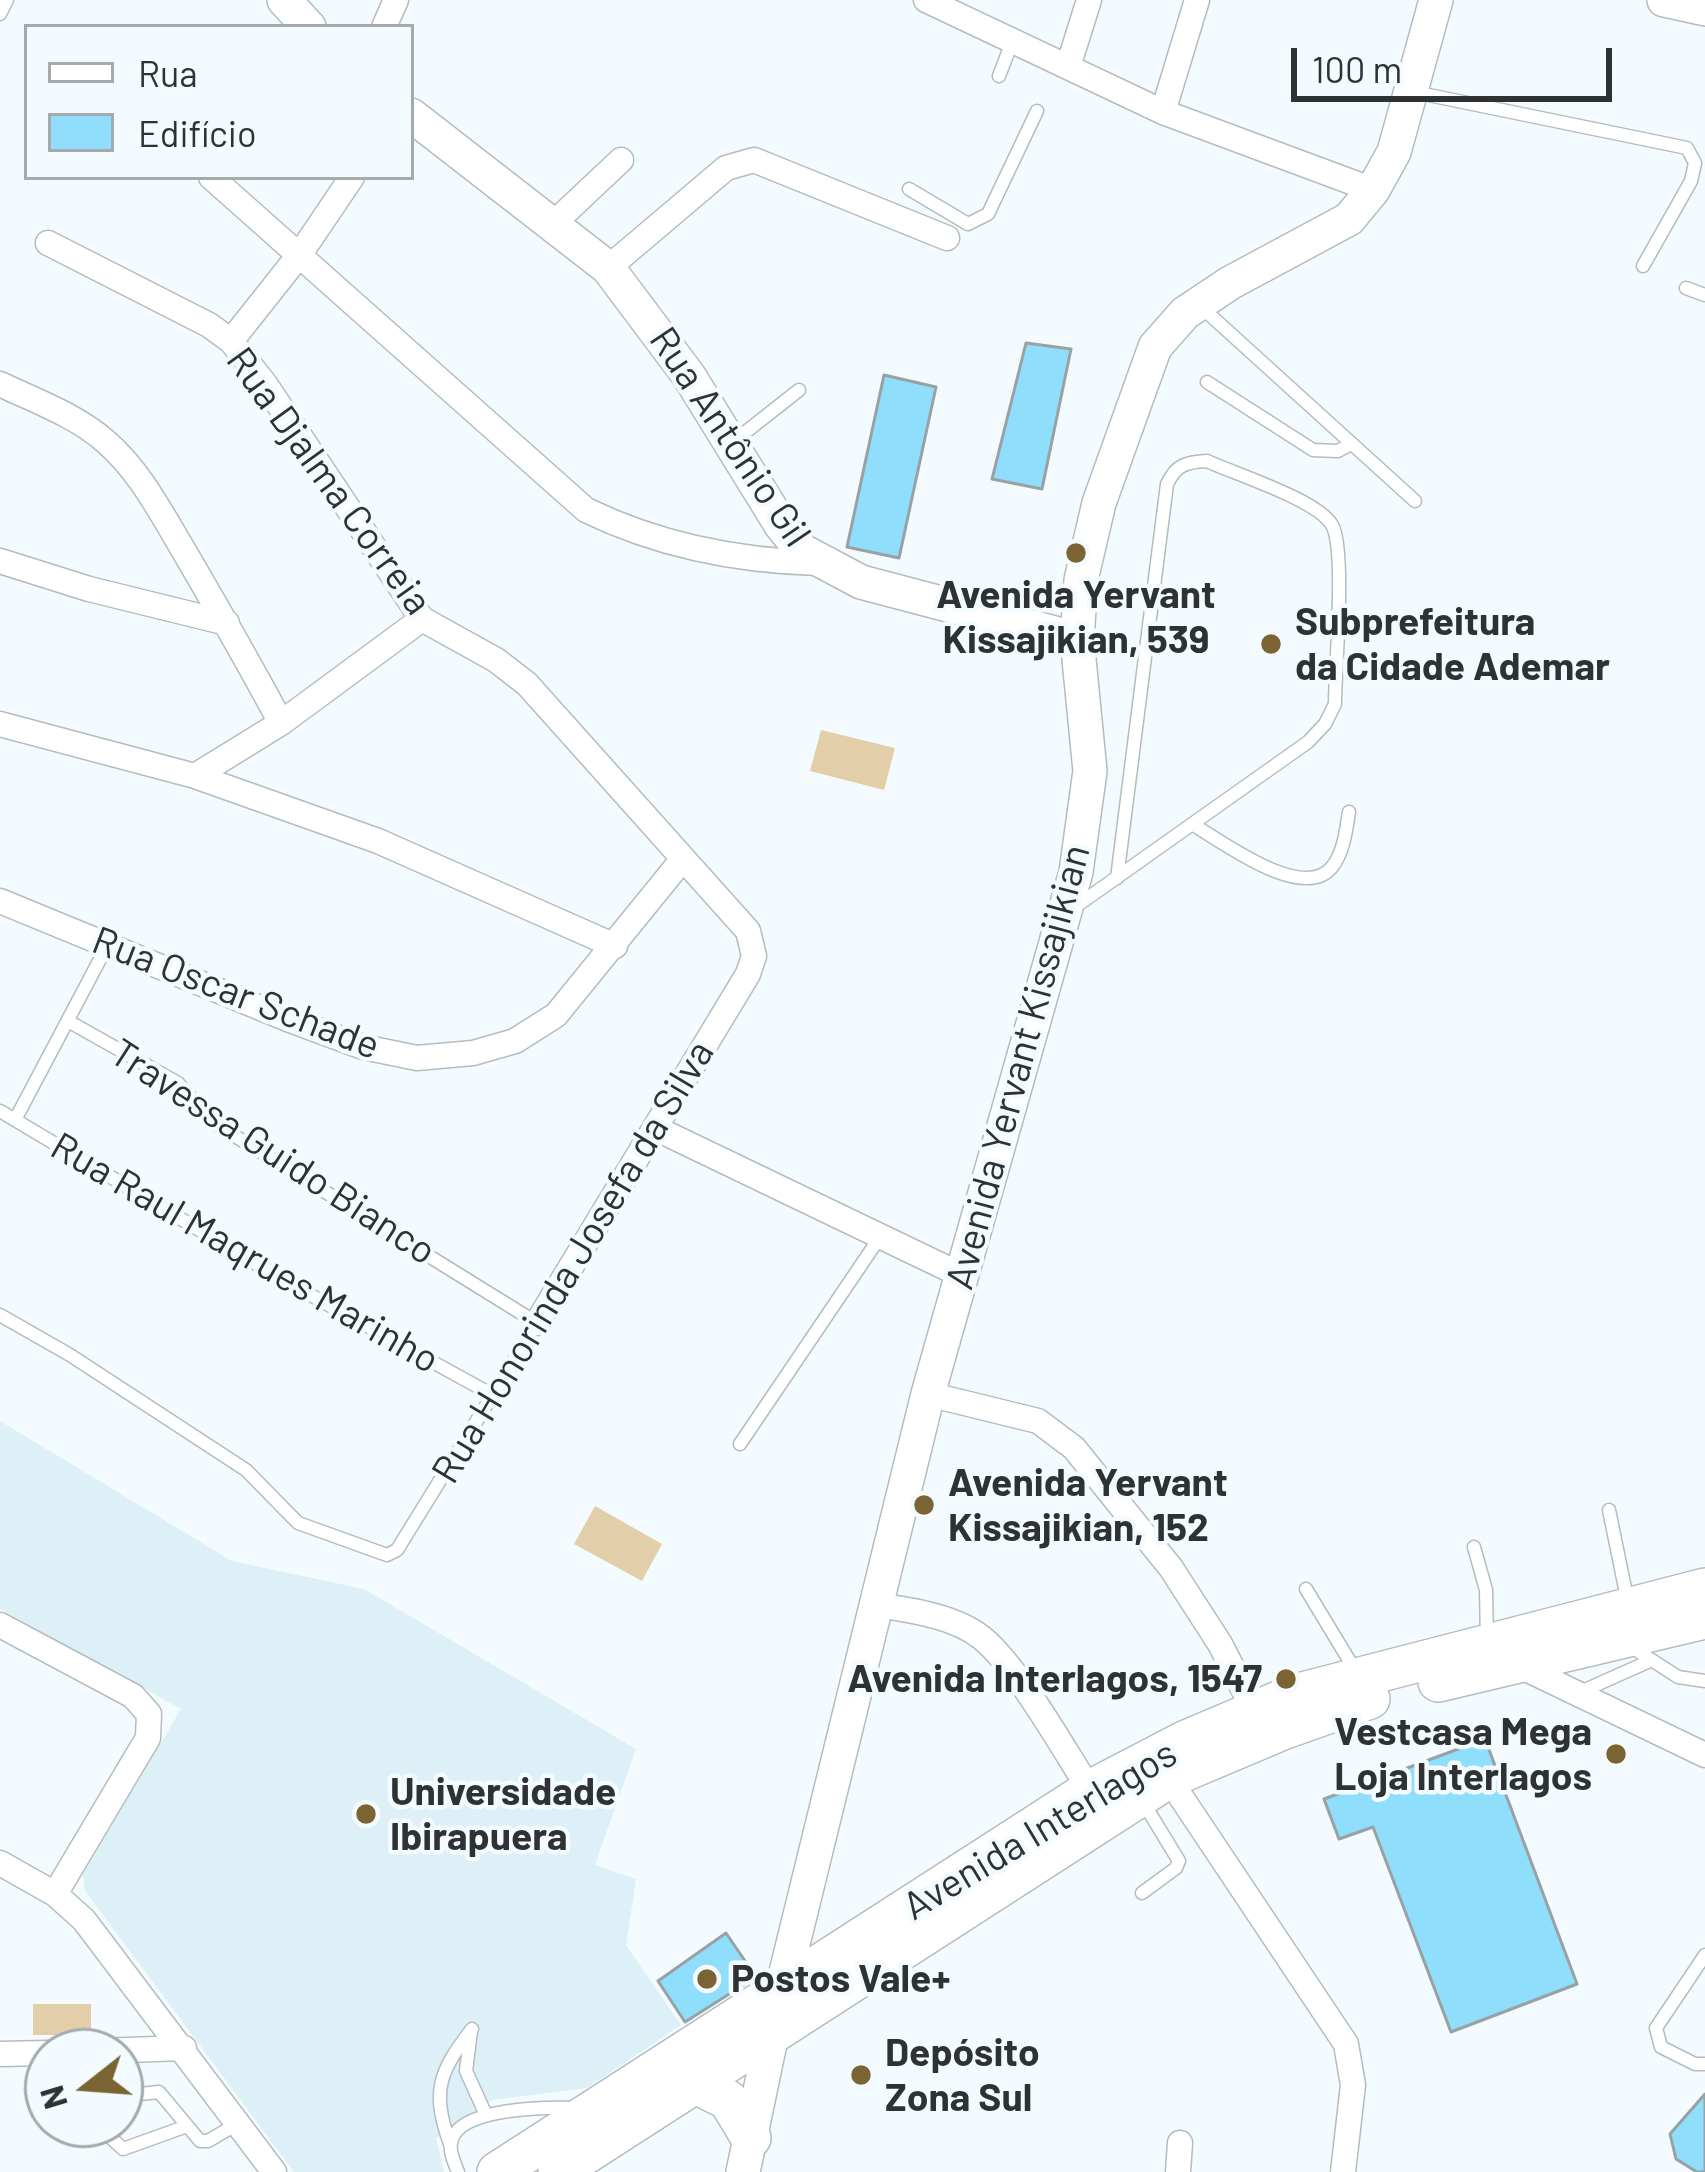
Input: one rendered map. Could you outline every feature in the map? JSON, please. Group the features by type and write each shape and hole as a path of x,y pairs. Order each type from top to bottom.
{"main road":[{"path":"284,0 306,24"},
{"name":"Avenida Yervant Kissajikian","path":"747,2155 772,2034 928,1394 1076,872 1090,771 1077,639 1082,580 1099,502 1155,347 1198,304 1349,219 1373,190 1394,152 1436,0"},
{"path":"1664,0 1705,9"},
{"name":"Rua Antônio Gil","path":"414,117 608,268 689,376 801,550 861,582 1077,639"},
{"name":"Avenida Interlagos","path":"1633,1635 1705,1588"},
{"name":"Avenida Interlagos","path":"558,2172 1254,1710 1359,1677 1633,1635 1705,1619"},
{"name":"Avenida Interlagos","path":"497,2172 1090,1790 1154,1777 1502,1653"},
{"path":"694,2084 728,2100 747,2155"}],"street":[{"path":"926,0 1163,112 1373,190"},
{"path":"1068,67 1090,0"},
{"path":"1163,112 1197,0"},
{"path":"553,224 621,160"},
{"path":"608,268 726,168 754,160 946,238"},
{"path":"214,180 586,510 625,529 751,560 821,563"},
{"path":"231,341 300,254 350,180"},
{"name":"Rua Djalma Correia","path":"48,243 209,325 231,341 266,385 422,619 496,660 527,684 748,931 754,956 748,974"},
{"path":"0,384 67,415 105,441 150,495 281,723"},
{"path":"0,561 88,589 227,623"},
{"path":"195,776 281,723 422,619"},
{"path":"0,724 195,776 378,841 615,946"},
{"name":"Rua Oscar Schade","path":"0,901 363,1047 417,1058 473,1053 515,1042 556,1015 682,860"},
{"name":"Rua Honorinda Josefa da Silva","path":"537,1323 748,974"},
{"path":"655,1129 963,1276"},
{"path":"928,1394 1037,1421 1074,1448 1171,1568 1220,1643 1254,1710"},
{"path":"877,1605 941,1619 982,1638 1028,1695 1090,1790"},
{"path":"0,1625 133,1696 149,1714 148,1738 55,1894"},
{"path":"1502,1653 1705,1755"},
{"path":"1154,1777 1346,2044 1353,2085 1342,2172"},
{"path":"0,1863 55,1894 111,1952 274,2172"},
{"path":"144,2049 184,2048"},
{"path":"1178,2172 1180,2143"}],"lane":[{"path":"0,14 7,0"},
{"path":"999,76 1012,41"},
{"path":"1412,92 1688,148 1695,163 1691,181 1643,266"},
{"path":"909,189 968,224 978,221 988,214 1037,112"},
{"path":"1686,288 1705,295"},
{"path":"1198,304 1415,501"},
{"path":"1207,382 1313,450 1338,451 1351,444"},
{"path":"732,442 799,390"},
{"path":"1064,914 1117,878 1308,742 1335,704 1338,551 1333,525 1316,509 1207,461 1174,469 1167,484 1117,878"},
{"path":"1192,824 1287,878 1315,878 1330,870 1344,842 1348,812"},
{"path":"15,1120 107,946"},
{"name":"Travessa Guido Bianco","path":"68,1021 178,1083 214,1123 537,1323"},
{"name":"Rua Raul Maqrues Marinho","path":"0,1111 285,1281 491,1394"},
{"path":"740,1444 880,1237"},
{"name":"Rua Honorinda Josefa da Silva","path":"0,1315 246,1469 308,1529 382,1555 397,1550 537,1323"},
{"path":"1609,1510 1633,1635 1678,1677 1705,1681"},
{"path":"1474,1546 1502,1653"},
{"path":"1306,1588 1359,1677"},
{"path":"1577,1693 1633,1635"},
{"path":"1142,1892 1179,1861 1154,1777"},
{"path":"1705,1955 1656,2028 1661,2047 1695,2064 1705,2064"},
{"path":"458,2172 440,2116 440,2082 472,2029 466,2072 486,2115"},
{"path":"144,2093 158,2092 200,2140 238,2123"},
{"path":"450,2144 464,2123 486,2115 596,2109"},
{"path":"144,2142 187,2126"}],"shaded area":[{"path":"821,730 895,748 884,790 810,771"},
{"name":"Universidade Ibirapuera","path":"0,1421 232,1561 364,1589 636,1749 595,1865 636,1879 626,1945 681,2025 587,2088 492,2100 436,2138 444,2172 294,2172 85,1891 83,1874 181,1709 0,1609"},
{"path":"595,1506 662,1544 642,1581 574,1544"},
{"path":"33,2004 91,2004 91,2028 33,2028"}],"building":[{"path":"1026,343 1071,349 1042,489 992,479"},
{"path":"884,375 936,387 899,558 847,547"},
{"path":"1485,1739 1577,1984 1451,2032 1373,1827 1339,1839 1324,1799"},
{"name":"Postos Vale+","path":"726,1933 756,1977 685,2022 658,1981"},
{"path":"1705,2094 1705,2172 1697,2172 1676,2159 1670,2134"}],"place":[{"name":"Avenida Yervant Kissajikian, 539","path":"1076,553"},
{"name":"Subprefeitura da Cidade Ademar","path":"1271,644"},
{"name":"Avenida Yervant Kissajikian, 152","path":"924,1505"},
{"name":"Avenida Interlagos, 1547","path":"1286,1679"},
{"name":"Vestcasa Mega Loja Interlagos","path":"1616,1754"},
{"name":"Universidade Ibirapuera","path":"366,1814"},
{"name":"Postos Vale+","path":"707,1979"},
{"name":"Depósito Zona Sul","path":"861,2075"}]}
